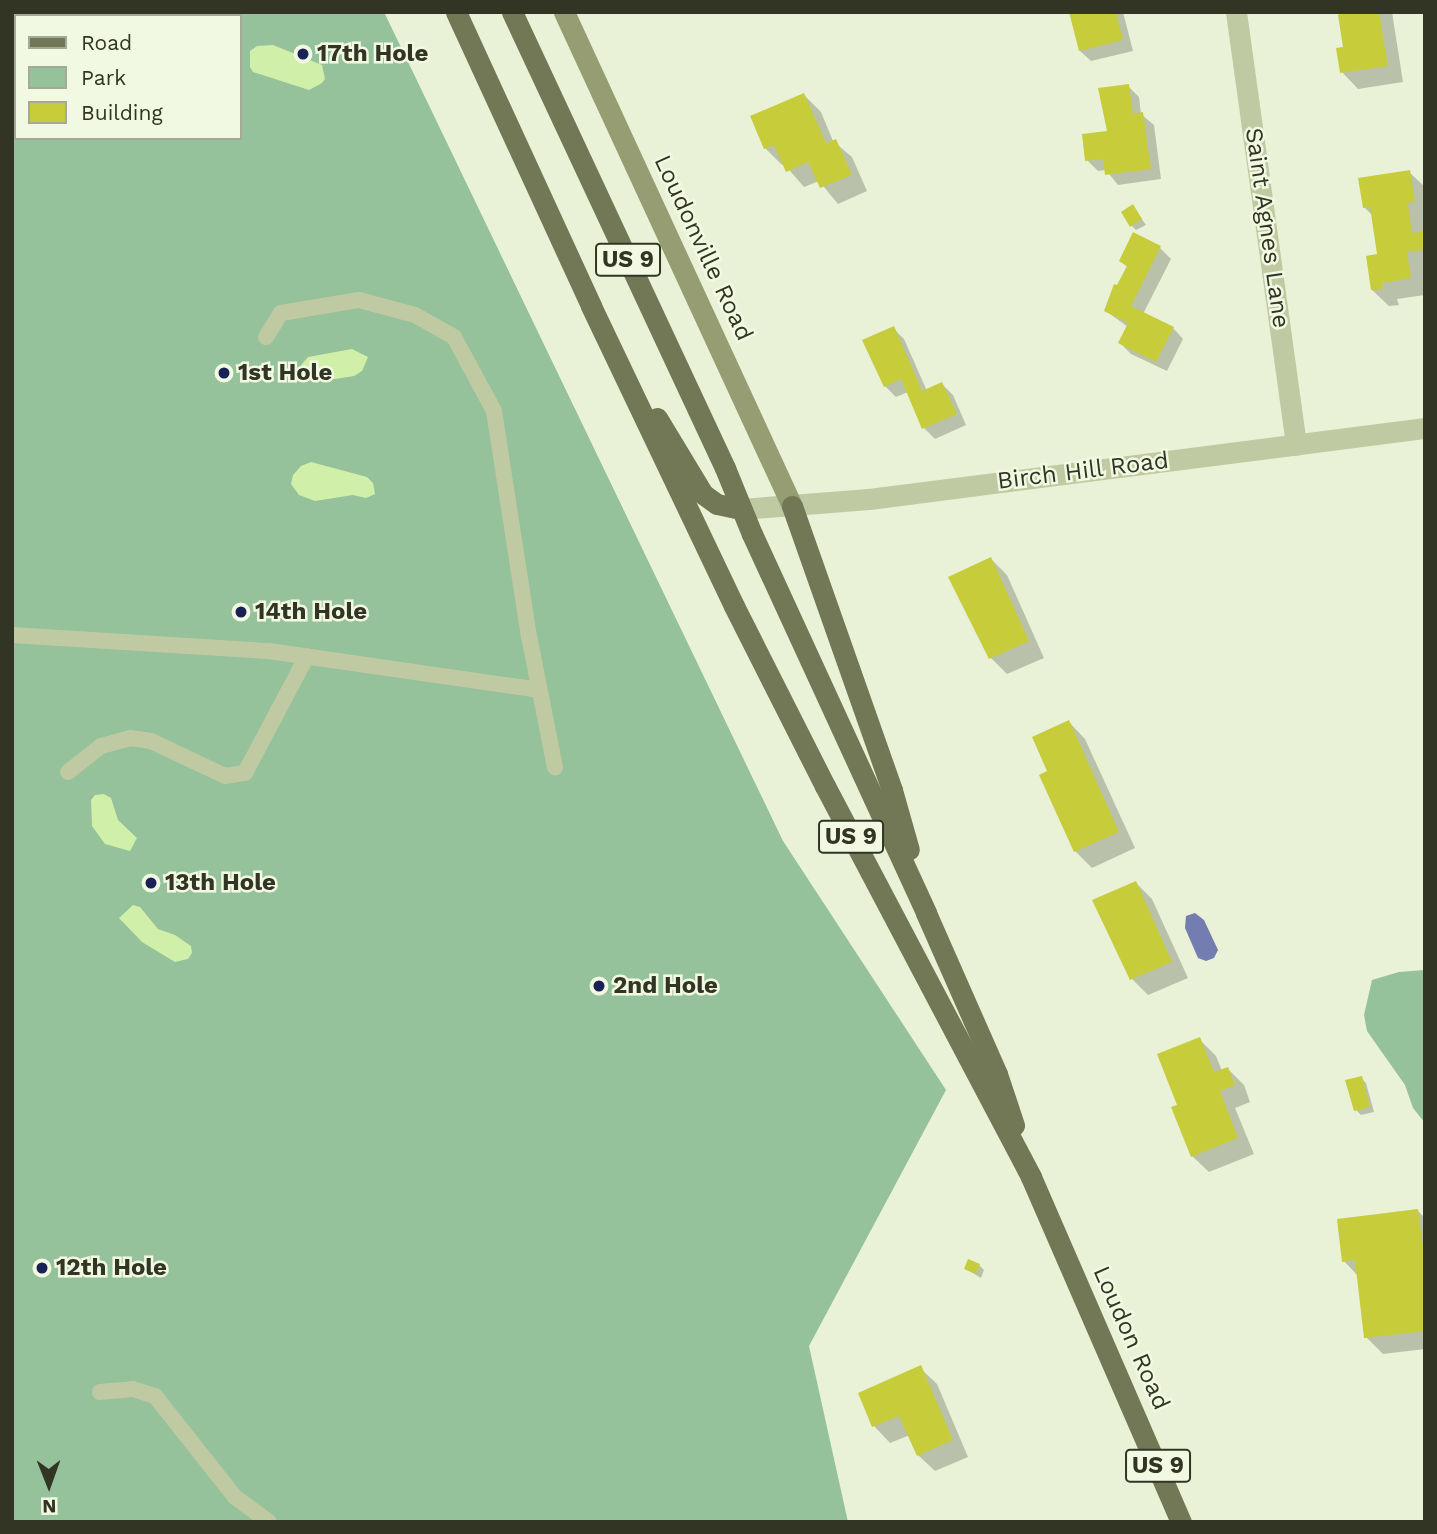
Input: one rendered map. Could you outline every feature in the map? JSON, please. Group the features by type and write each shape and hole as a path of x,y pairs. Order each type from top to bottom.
{"main road":[{"name":"US 9","path":"456,12 591,306 777,691 1031,1177"},
{"name":"US 9","path":"512,12 926,913 997,1074 1031,1177"},
{"name":"Loudonville Road","path":"564,12 792,506"},
{"path":"591,306 698,489 717,504 741,509"},
{"path":"792,506 892,790 926,913"},
{"name":"Loudon Road","path":"1031,1177 1181,1522"}],"street":[{"name":"Saint Agnes Lane","path":"1236,12 1296,445"},
{"name":"Birch Hill Road","path":"741,509 792,506 1425,428"}],"lane":[{"path":"266,337 281,313 359,300 415,315 454,337 494,411 555,767"},
{"path":"12,635 269,651 540,690"},
{"path":"68,772 101,746 130,738 151,741 225,776 245,773 307,656"},
{"path":"100,1392 133,1389 155,1396 235,1497 269,1522"}],"green space":[{"path":"12,12 384,12 783,841 946,1090 809,1346 848,1522 12,1522"},
{"path":"1425,970 1425,1123 1413,1108 1405,1085 1367,1031 1364,1015 1372,980 1399,972"}],"sand":[{"path":"273,45 322,65 325,79 309,90 253,72 250,67 250,51 257,46"},
{"path":"352,349 368,357 362,371 354,376 322,381 315,379 301,365 308,357"},
{"path":"311,462 367,477 373,483 375,494 366,498 353,495 315,501 299,495 291,484 293,475 301,466"},
{"path":"104,794 111,798 118,820 137,838 130,851 105,844 92,826 91,800 95,795"},
{"path":"133,905 140,907 158,929 175,935 191,946 192,953 188,959 175,962 142,942 119,918"}],"water":[{"path":"1195,913 1204,920 1218,950 1214,958 1206,961 1198,958 1185,928 1186,916"}],"building":[{"path":"1069,12 1116,12 1123,40 1079,51"},
{"path":"1343,12 1379,12 1388,66 1340,73 1336,48 1343,47 1338,15"},
{"path":"1129,84 1133,114 1143,112 1151,169 1105,175 1103,159 1085,161 1082,134 1107,131 1098,88"},
{"path":"804,93 826,143 836,139 852,175 820,188 808,162 786,172 774,145 764,149 750,116"},
{"path":"1410,170 1415,202 1408,203 1412,233 1425,231 1425,250 1407,252 1411,278 1382,283 1383,289 1371,290 1366,256 1377,254 1370,207 1363,208 1358,178"},
{"path":"1133,204 1142,219 1130,227 1121,212"},
{"path":"1133,232 1161,246 1131,306 1174,327 1156,362 1118,343 1128,323 1104,311 1114,284 1117,285 1127,266 1119,261"},
{"path":"894,326 922,391 942,382 957,414 922,429 901,379 884,387 862,340"},
{"path":"991,557 1029,641 989,659 948,577"},
{"path":"1069,720 1119,832 1074,852 1039,775 1047,771 1032,737"},
{"path":"1136,881 1172,962 1130,980 1092,900"},
{"path":"1200,1037 1214,1072 1228,1067 1235,1085 1220,1091 1238,1138 1191,1157 1171,1107 1177,1105 1157,1054"},
{"path":"1362,1076 1370,1107 1354,1111 1345,1080"},
{"path":"1418,1209 1425,1262 1425,1331 1364,1338 1355,1260 1342,1262 1337,1219"},
{"path":"968,1259 980,1264 976,1274 964,1269"},
{"path":"921,1365 953,1440 917,1456 899,1416 872,1427 858,1393"}],"place":[{"name":"17th Hole","path":"303,54"},
{"name":"1st Hole","path":"224,373"},
{"name":"14th Hole","path":"241,612"},
{"name":"13th Hole","path":"151,883"},
{"name":"2nd Hole","path":"599,986"},
{"name":"12th Hole","path":"42,1268"}]}
